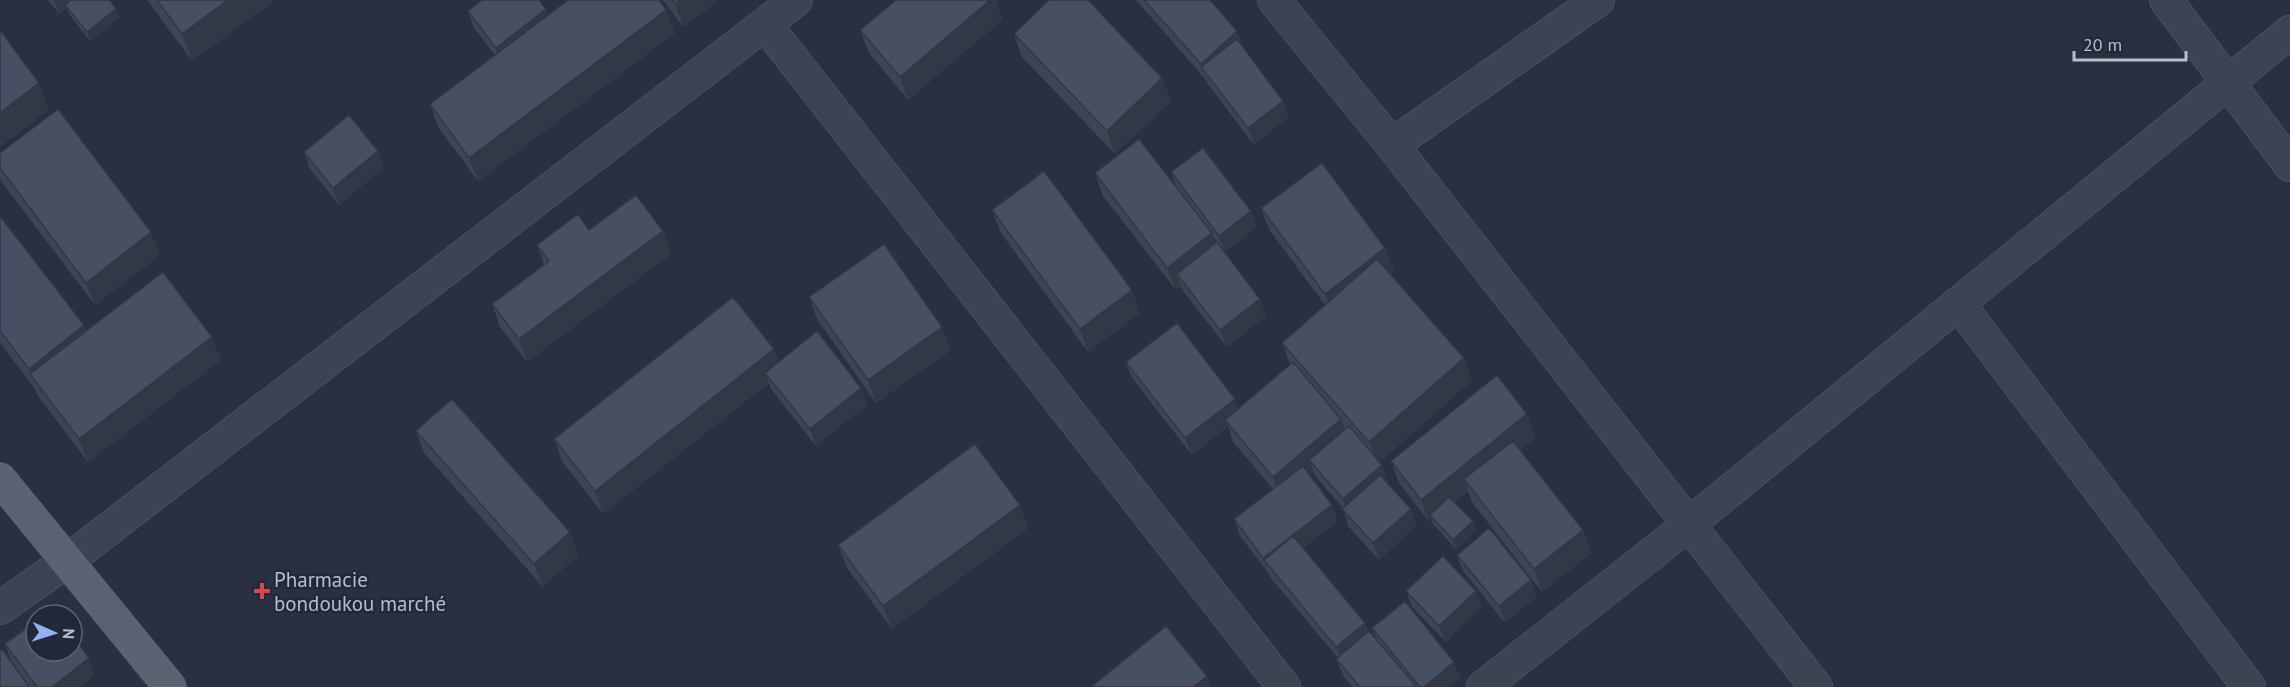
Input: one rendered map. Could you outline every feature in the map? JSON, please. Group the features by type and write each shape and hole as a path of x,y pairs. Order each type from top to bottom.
{"main road":[{"path":"0,479 170,687"}],"street":[{"path":"0,608 68,561 796,0"},
{"path":"1274,0 1392,145 1816,687"},
{"path":"1392,145 1598,0"},
{"path":"2166,0 2290,165"},
{"path":"765,24 1284,687"},
{"path":"1483,687 1688,525 2290,32"},
{"path":"1958,303 2249,687"}],"building":[{"path":"71,0 110,0 116,9 87,32 65,5"},
{"path":"157,0 228,0 182,34"},
{"path":"482,0 539,0 546,9 496,48 468,11"},
{"path":"568,0 659,0 666,10 469,158 430,104"},
{"path":"896,0 990,0 900,77 860,30"},
{"path":"1049,0 1088,0 1162,78 1107,131 1014,34"},
{"path":"1144,0 1210,0 1237,31 1201,64"},
{"path":"0,30 39,83 0,113"},
{"path":"1237,39 1283,101 1248,128 1201,67"},
{"path":"58,109 151,232 86,283 0,168 0,153"},
{"path":"349,115 378,151 333,188 304,152"},
{"path":"1139,139 1212,233 1167,268 1095,173"},
{"path":"1203,148 1251,211 1219,236 1171,172"},
{"path":"1322,163 1385,248 1325,294 1261,208"},
{"path":"1044,171 1132,290 1080,329 992,210"},
{"path":"636,195 663,231 519,339 492,304 549,261 537,245 578,214 589,230"},
{"path":"0,216 84,325 29,369 0,331"},
{"path":"1217,242 1260,299 1220,330 1177,274"},
{"path":"884,244 942,327 868,380 809,297"},
{"path":"1377,259 1464,358 1369,442 1282,343"},
{"path":"163,272 212,337 79,439 30,374"},
{"path":"733,297 774,349 595,491 554,439"},
{"path":"1177,323 1235,399 1185,438 1126,362"},
{"path":"817,331 861,388 810,429 765,373"},
{"path":"1293,362 1341,419 1273,477 1225,420"},
{"path":"1497,375 1527,414 1421,500 1391,461"},
{"path":"452,399 570,532 534,564 416,431"},
{"path":"1349,426 1382,465 1343,499 1309,460"},
{"path":"1513,441 1583,530 1534,569 1464,479"},
{"path":"975,444 1020,505 883,606 838,545"},
{"path":"1303,466 1332,505 1263,558 1234,519"},
{"path":"1380,475 1411,509 1373,543 1342,509"},
{"path":"1449,497 1473,521 1453,540 1430,515"},
{"path":"1489,528 1531,580 1499,606 1457,555"},
{"path":"1293,536 1365,623 1336,647 1264,560"},
{"path":"1443,556 1476,591 1439,626 1406,591"},
{"path":"1405,601 1454,662 1424,687 1420,687 1372,628"},
{"path":"1166,626 1207,676 1193,687 1091,687"},
{"path":"24,630 24,663 83,663 52,687 37,687 5,644"},
{"path":"1369,631 1415,685 1412,687 1360,687 1336,659"},
{"path":"2,649 29,687 0,687 0,650"},
{"path":"84,651 89,658 84,662"}],"place":[{"name":"Pharmacie bondoukou marché","path":"262,591"}]}
